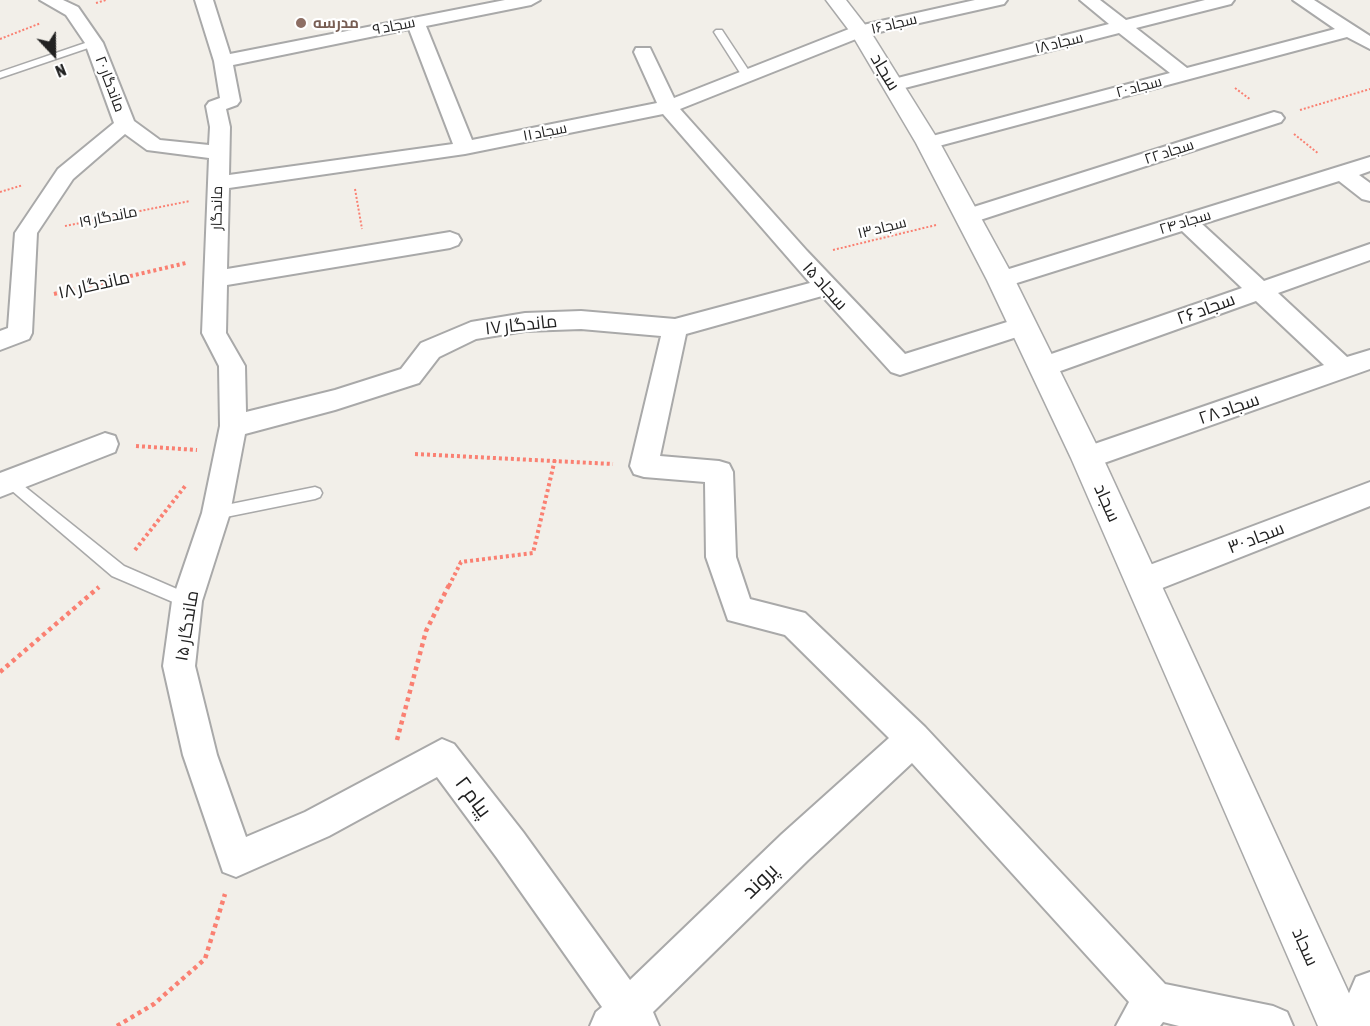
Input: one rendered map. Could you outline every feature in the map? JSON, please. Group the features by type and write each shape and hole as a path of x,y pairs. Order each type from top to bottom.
{"street":[{"path":"49,0 72,10"},
{"name":"ماندگار","path":"204,0 223,61 230,101 216,106 220,127 220,153 214,333 232,366 233,426"},
{"name":"سجاد ۹","path":"223,61 531,0"},
{"name":"سجاد","path":"836,0 860,32 928,143 969,216 1001,280 1087,458 1341,1026"},
{"name":"سجاد ۱۶","path":"860,32 998,0"},
{"path":"1089,0 1184,75"},
{"name":"سجاد ۱۸","path":"893,85 1225,0"},
{"path":"1302,0 1370,44"},
{"name":"ماندگار ۲۰","path":"72,10 94,43 125,124 154,146 220,153"},
{"path":"416,22 465,148"},
{"name":"سجاد ۲۰","path":"928,143 1349,31"},
{"name":"سجاد ۱۱","path":"217,189 465,148 668,107 860,32"},
{"name":"سجاد ۱۵","path":"643,52 668,107 799,257 900,365 1023,326"},
{"name":"سجاد ۲۲","path":"969,216 1274,118"},
{"path":"0,340 20,333 24,302 26,233 65,174 125,124"},
{"name":"سجاد ۲۴","path":"1001,280 1370,164"},
{"path":"1343,173 1370,194"},
{"path":"1186,222 1343,369"},
{"path":"0,241 26,233"},
{"path":"216,267 366,254 450,240"},
{"name":"سجاد ۲۶","path":"1043,367 1370,252"},
{"name":"ماندگار ۱۷","path":"233,426 335,400 410,376 430,350 471,331 525,322 581,320 675,328 826,287"},
{"path":"675,328 644,466 718,472 721,557 740,610 794,623 913,740 1145,1013 1273,1026"},
{"name":"سجاد ۲۸","path":"1087,458 1370,359"},
{"name":"ماندگار ۱۵","path":"233,426 216,513 188,601 179,666 200,755 236,859"},
{"path":"4,482 105,444"},
{"name":"سجاد ۳۰","path":"1142,582 1370,494"},
{"name":"پروند","path":"626,1020 795,847 913,740"},
{"name":"پیام ۲","path":"236,859 317,824 442,756 626,1020"},
{"path":"1355,1026 1370,991"}],"lane":[{"path":"719,32 748,76"},
{"path":"0,75 94,43"},
{"path":"4,482 118,571 188,601"},
{"path":"216,513 315,493"}],"path":[{"path":"0,39 72,10"},
{"path":"1274,118 1370,89"},
{"path":"351,166 366,254"},
{"name":"ماندگار ۱۹","path":"26,233 217,189"},
{"name":"سجاد ۱۳","path":"799,257 886,239 969,216"},
{"name":"ماندگار ۱۸","path":"24,302 216,267"},
{"path":"105,444 202,451"},
{"path":"415,454 555,459 644,466"},
{"path":"386,785 426,631 461,562 533,553 555,459"},
{"path":"117,1026 154,1004 205,959 236,859"}],"place":[{"name":"مدرسه","path":"301,23"}]}
